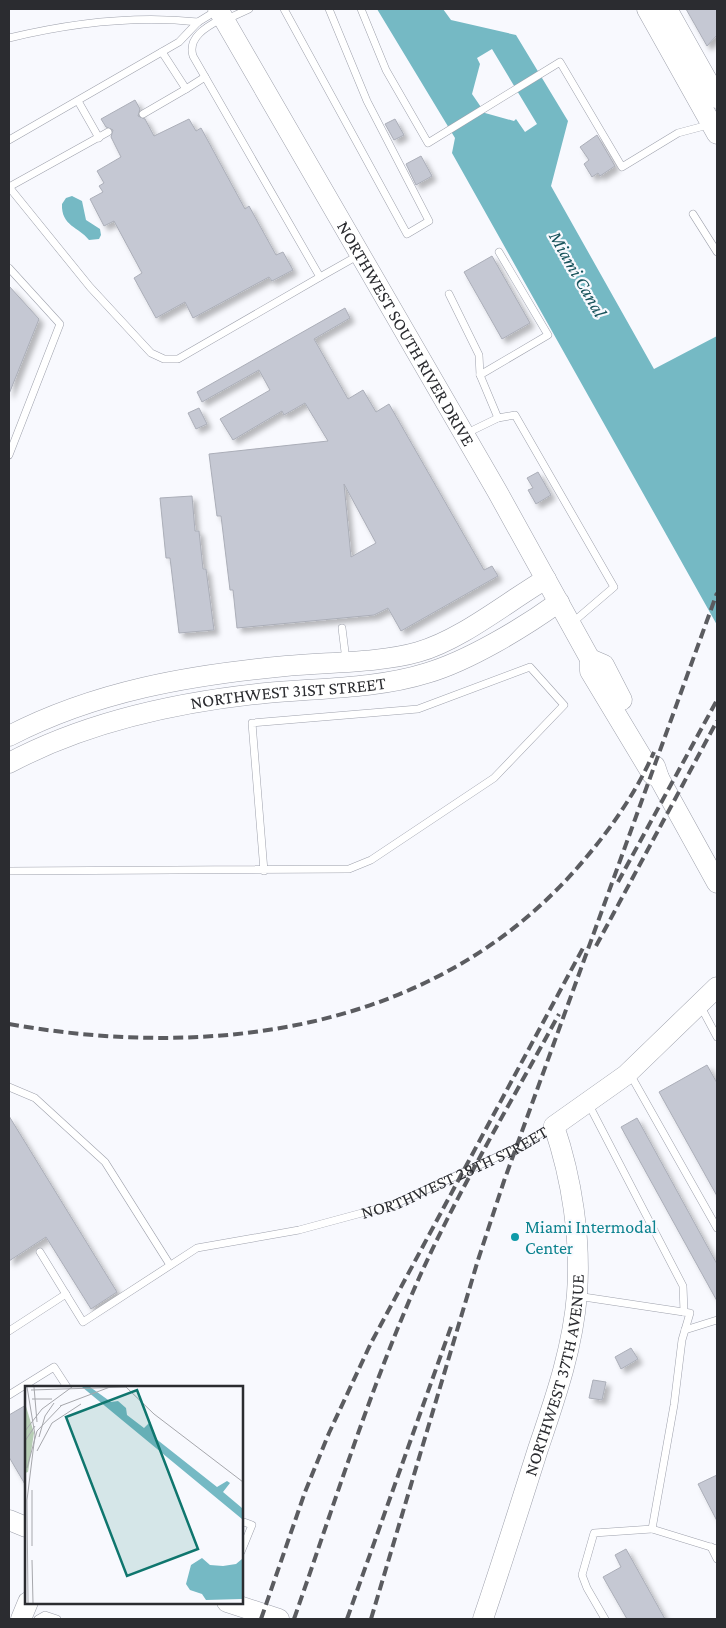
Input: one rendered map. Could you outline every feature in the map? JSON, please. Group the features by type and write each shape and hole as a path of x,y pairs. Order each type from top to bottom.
{"street":[{"path":"647,9 715,127"},
{"path":"667,9 717,98"},
{"name":"NORTHWEST SOUTH RIVER DRIVE","path":"221,14 465,434 590,659 604,665 660,778 717,883"},
{"name":"NORTHWEST 31ST STREET","path":"9,736 63,712 150,685 241,670 398,656 434,647 449,640 546,579"},
{"name":"NORTHWEST 31ST STREET","path":"9,762 67,736 152,711 226,698 349,686 406,678 443,668 538,617 559,602"},
{"path":"346,661 349,686"},
{"name":"NORTHWEST 28TH STREET","path":"554,1126 629,1072 717,987"},
{"name":"NORTHWEST 37TH AVENUE","path":"484,1619 563,1369 577,1296 578,1264 572,1206 565,1164 554,1126"},
{"path":"9,1520 25,1527"},
{"path":"230,1603 279,1619"}],"lane":[{"path":"9,38 79,23 169,19 198,22 221,14 249,9"},
{"path":"284,9 408,234 429,221 368,101 328,9"},
{"path":"361,9 386,70 428,143 560,62 622,167 678,133 715,127"},
{"path":"221,14 199,32 192,52 320,277"},
{"path":"9,140 179,42 198,22"},
{"path":"162,52 186,90"},
{"path":"143,114 205,77"},
{"path":"78,101 98,138"},
{"path":"108,132 9,187 113,312 151,353 164,359 178,359 361,254"},
{"path":"693,214 717,252"},
{"path":"480,375 548,335 499,252"},
{"path":"9,268 60,324 9,455"},
{"path":"450,294 479,355 480,375 498,418"},
{"path":"465,434 498,418 515,415 614,587 572,624"},
{"path":"342,628 346,661"},
{"path":"9,871 264,871 349,869 371,860 494,778 564,704 530,667 418,709 252,724 264,871"},
{"path":"699,1004 717,1037"},
{"path":"629,1072 717,1228"},
{"path":"9,1087 34,1098 105,1162 170,1265 83,1322 40,1252"},
{"path":"588,1103 682,1286 684,1312"},
{"name":"NORTHWEST 28TH STREET","path":"170,1265 201,1247 299,1230 395,1204 516,1148 554,1126"},
{"path":"9,1331 66,1294"},
{"path":"577,1296 690,1313 685,1330 652,1529"},
{"path":"685,1330 717,1320"},
{"path":"9,1395 54,1367 66,1386"},
{"path":"242,1521 252,1525 242,1550"},
{"path":"605,1619 582,1575 594,1533 652,1529 714,1548 717,1559"},
{"path":"28,1613 46,1615 57,1619"}],"water":[{"name":"Miami Canal","path":"377,9 443,9 451,20 516,35 568,121 551,186 654,369 717,336 717,625 452,153 455,138","holes":["492,49 537,124 525,132 516,119 514,121 485,113 472,94 480,64 477,58"]},
{"path":"72,196 82,201 86,220 100,229 101,235 99,239 89,240 67,222 62,211 62,204 66,198"}],"building":[{"path":"686,9 717,9 717,35 707,46"},
{"path":"135,100 140,109 138,116 145,119 154,136 189,119 196,131 201,128 245,209 249,206 276,255 283,252 293,270 272,281 269,277 193,318 185,302 156,318 134,278 142,273 114,221 104,226 90,199 103,192 99,186 104,183 97,171 121,157 111,137 113,130 106,127 101,119"},
{"path":"395,119 404,135 394,140 385,124"},
{"path":"597,135 615,166 600,176 598,173 592,177 584,164 589,160 580,147"},
{"path":"421,156 432,176 416,185 406,164"},
{"path":"492,256 530,323 502,339 464,272"},
{"path":"9,286 39,319 9,394"},
{"path":"345,308 350,318 314,339 348,399 363,390 376,412 389,404 484,570 492,566 498,576 401,631 388,608 374,615 237,628 233,590 230,590 221,516 217,516 209,454 328,441 305,403 284,415 282,411 233,440 220,419 270,390 259,370 202,402 197,392","holes":["344,484 376,543 351,557"]},
{"path":"199,408 207,424 196,429 188,413"},
{"path":"538,472 551,495 536,504 528,490 533,488 527,478"},
{"path":"192,496 195,531 199,531 203,569 206,569 214,630 179,633 170,558 166,558 160,498"},
{"path":"707,1065 717,1083 717,1196 659,1092"},
{"path":"9,1116 117,1292 91,1309 46,1237 9,1261"},
{"path":"637,1118 717,1264 717,1301 621,1127"},
{"path":"631,1348 638,1359 621,1369 615,1357"},
{"path":"593,1380 606,1382 602,1400 589,1398"},
{"path":"25,1406 25,1484 9,1457 9,1415"},
{"path":"717,1475 717,1521 698,1484"},
{"path":"626,1549 665,1619 627,1619 603,1577 621,1567 615,1555"}],"railway":[{"path":"371,1619 478,1260 504,1181 717,593"},
{"path":"618,882 717,700"},
{"path":"596,946 717,721"},
{"path":"9,1024 88,1035 166,1038 245,1033 321,1020 394,996 463,963 527,917 584,860 604,835 632,795 654,752"},
{"path":"261,1619 305,1492 329,1433 371,1343 583,948"},
{"path":"294,1619 368,1405 419,1278 469,1177 559,1014"},
{"path":"347,1619 452,1324"}],"place":[{"name":"Miami Intermodal Center","path":"515,1237"}]}
